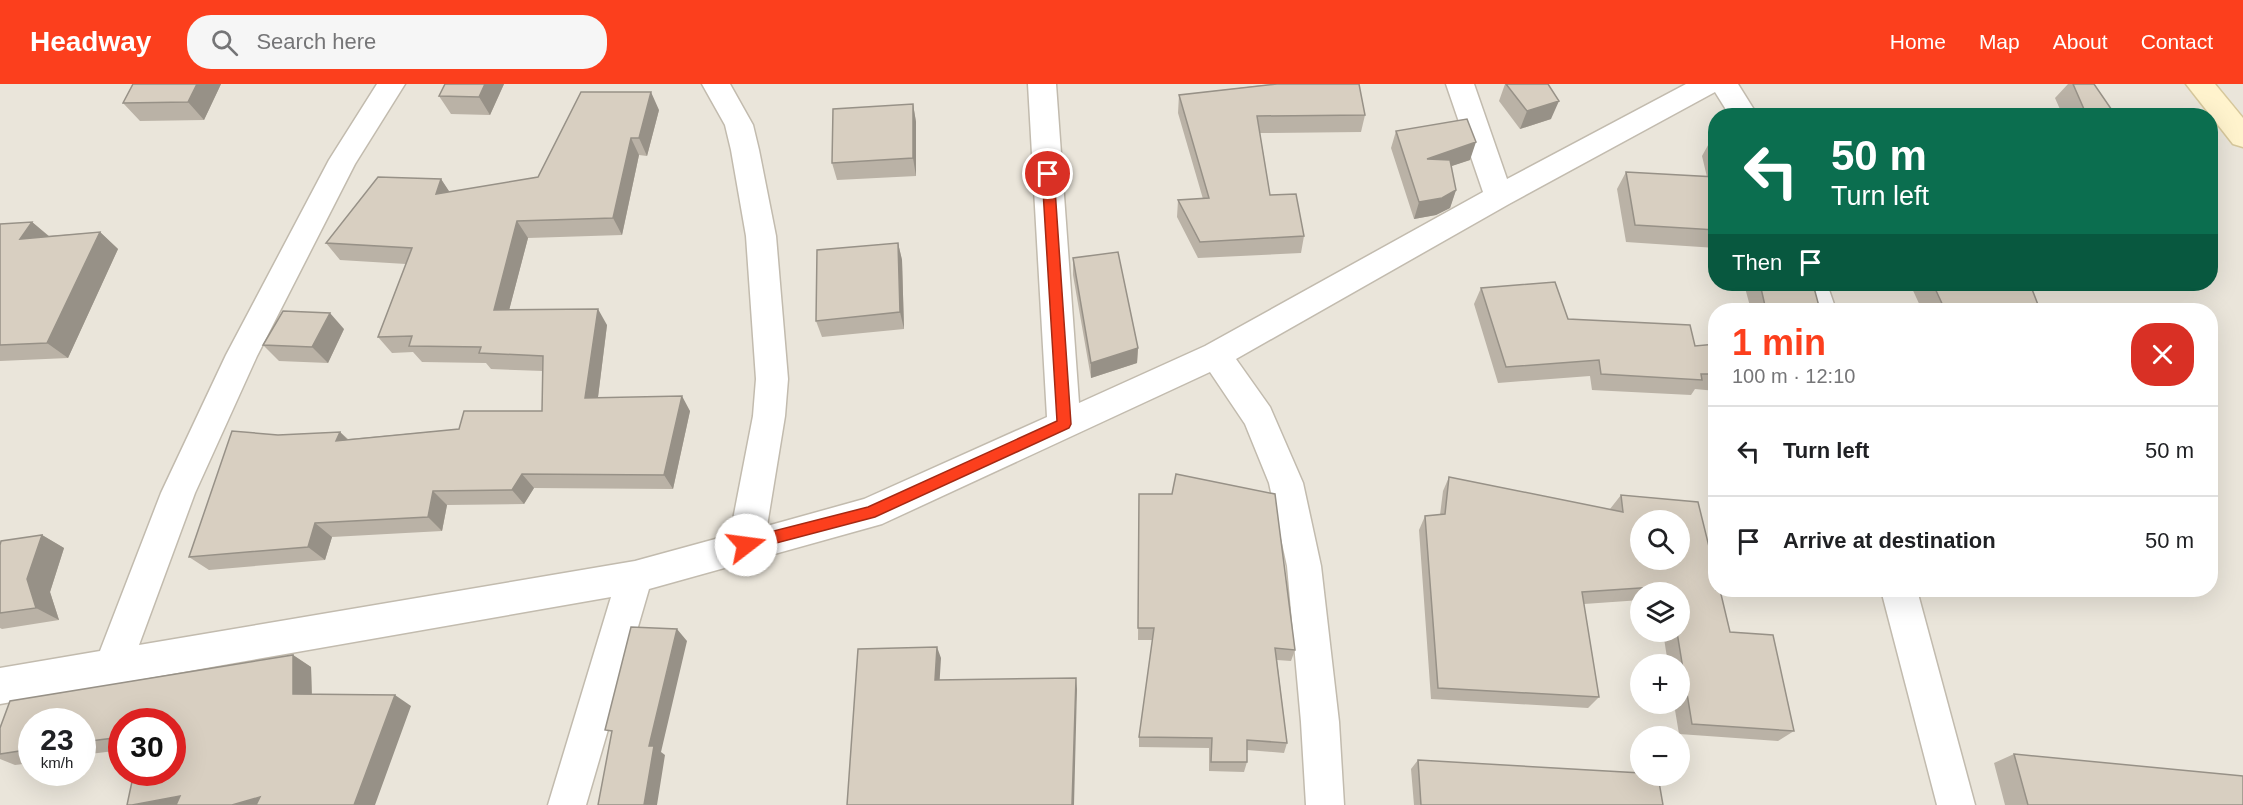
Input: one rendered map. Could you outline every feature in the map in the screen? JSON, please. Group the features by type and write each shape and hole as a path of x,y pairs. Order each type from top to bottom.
{"main road":[{"path":"2200,84 2243,137"}],"street":[{"path":"112,668 178,493 242,355 343,160 391,84"},
{"path":"716,84 739,125 747,161 761,236 772,379 769,416 746,545"},
{"path":"1042,84 1064,424"},
{"path":"1460,84 1499,196"},
{"path":"6,722 14,684 635,577 870,513 1216,355 1499,196 1708,84"},
{"path":"1724,84 1739,108"},
{"path":"1216,355 1258,417 1286,483 1304,566 1320,722 1325,805"},
{"path":"567,805 635,577"},
{"path":"1901,597 1956,805"}],"shaded area":[{"path":"0,84 2243,84 2243,805 0,805"}],"building":[{"path":"133,84 197,84 188,102 123,103"},
{"path":"445,84 485,84 479,97 439,96"},
{"path":"1277,84 1359,84 1365,115 1257,116 1270,195 1296,194 1304,236 1200,242 1178,200 1209,198 1179,95"},
{"path":"1506,84 1548,84 1559,101 1527,111"},
{"path":"2073,84 2094,84 2110,108 2084,108"},
{"path":"581,92 651,92 639,138 631,138 613,218 517,221 494,310 598,309 585,398 682,396 664,475 522,474 512,490 433,491 428,517 315,523 308,547 189,557 232,431 278,435 340,432 336,441 459,429 464,411 542,411 543,356 479,353 481,347 409,346 412,336 378,337 412,248 326,243 378,177 441,179 436,194 538,177"},
{"path":"913,104 913,158 832,163 833,109"},
{"path":"1467,119 1476,142 1427,159 1450,160 1456,190 1442,198 1419,202 1396,131"},
{"path":"1626,172 1708,177 1708,230 1635,225"},
{"path":"32,222 20,239 100,232 47,343 0,345 0,224"},
{"path":"898,243 900,312 816,321 817,250"},
{"path":"1118,252 1138,348 1091,363 1073,258"},
{"path":"1555,282 1568,319 1690,325 1695,346 1708,345 1708,374 1701,374 1702,380 1601,374 1599,360 1506,367 1481,288"},
{"path":"1762,291 1815,291 1818,303 1764,303"},
{"path":"1936,291 2033,291 2037,303 1942,303"},
{"path":"283,311 330,313 312,347 263,345"},
{"path":"1176,474 1275,494 1295,650 1275,648 1287,743 1247,740 1247,762 1211,762 1212,738 1139,737 1154,628 1138,628 1139,494 1172,494"},
{"path":"1449,477 1623,512 1621,495 1698,502 1708,543 1708,597 1722,597 1730,632 1773,635 1794,731 1692,724 1690,654 1681,654 1679,642 1690,642 1690,582 1630,582 1630,589 1582,592 1599,697 1438,688 1425,516 1445,514"},
{"path":"42,535 27,579 36,608 0,613 1,541"},
{"path":"631,627 677,629 649,746 654,746 644,805 598,805 612,731 605,730"},
{"path":"937,647 935,680 1076,678 1072,805 847,805 858,649"},
{"path":"293,655 293,694 395,695 354,805 256,805 260,797 232,805 176,805 180,796 127,805 131,786 186,786 186,708 108,708 108,739 96,740 96,708 18,708 18,751 0,754 0,728 10,701"},
{"path":"2014,754 2243,776 2243,805 2028,805"},
{"path":"1418,760 1630,772 1630,786 1660,786 1663,805 1421,805"}],"route":[{"path":"746,545 870,513 1064,424 1048,174"}]}
